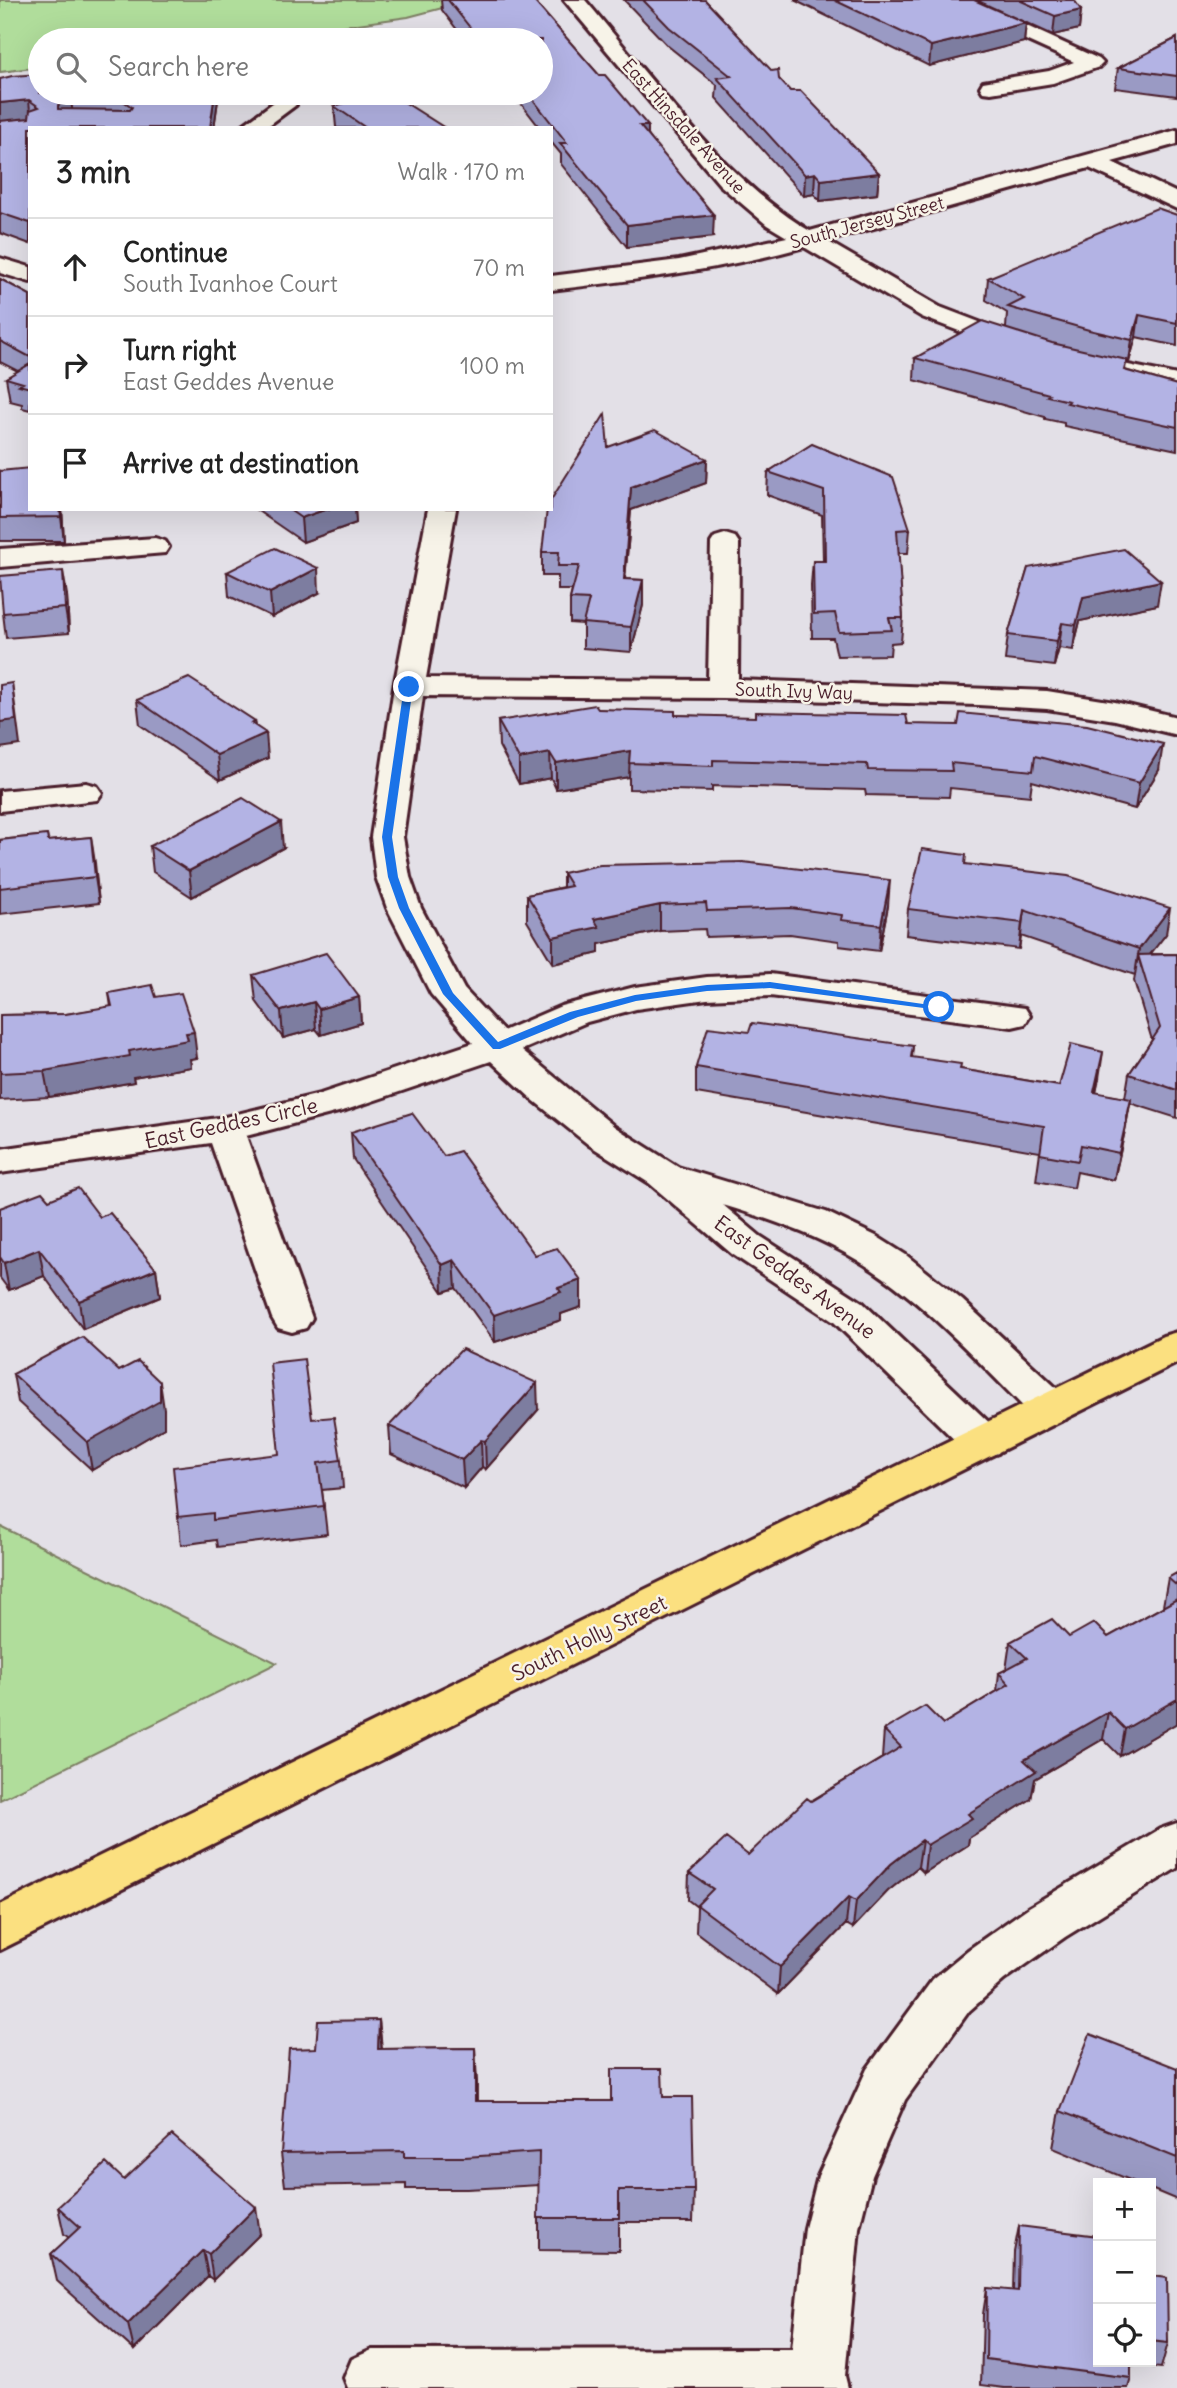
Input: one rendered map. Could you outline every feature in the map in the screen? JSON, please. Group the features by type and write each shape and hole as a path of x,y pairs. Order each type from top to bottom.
{"main road":[{"name":"South Holly Street","path":"0,1929 1177,1346"}],"street":[{"name":"East Hinsdale Avenue","path":"574,0 728,180 775,220 931,312 1042,352"},
{"path":"953,0 1092,63 1053,77 991,87"},
{"path":"253,126 285,105"},
{"name":"South Jersey Street","path":"553,284 679,267 805,239 1177,136"},
{"path":"1090,160 1177,202"},
{"path":"0,265 28,274"},
{"path":"1079,362 1177,383"},
{"name":"East Geddes Avenue","path":"442,511 409,687 387,837 393,877 404,908 449,994 497,1047 546,1092 602,1136 663,1174 746,1245 848,1312 984,1441"},
{"path":"723,689 725,544"},
{"path":"0,558 155,547"},
{"name":"South Ivy Way","path":"409,687 723,689 1047,701 1173,717"},
{"path":"0,801 86,793"},
{"name":"East Geddes Circle","path":"0,1161 225,1129 333,1102 497,1047 574,1014 635,998 707,988 770,985 1012,1016"},
{"path":"225,1129 292,1318"},
{"name":"East Geddes Avenue","path":"663,1174 788,1212 832,1229 870,1251 945,1308 1051,1408"},
{"path":"372,2378 818,2382 832,2228 845,2176 885,2085 951,1995 986,1965 1047,1922 1177,1843"}],"green space":[{"path":"0,0 473,0 408,17 329,28 28,28 28,68 0,72"},
{"path":"0,1526 277,1663 0,1800"}],"building":[{"path":"448,0 533,0 599,75 605,75 648,126 640,126 714,215 627,225 560,143 567,143 537,105 553,105 553,28 470,28"},
{"path":"643,0 705,0 772,71 778,70 779,79 790,91 801,91 879,173 821,180 815,173 805,175 717,78 731,76 669,27"},
{"path":"834,0 974,0 1026,23 931,46"},
{"path":"1019,0 1074,0 1081,10 1055,16"},
{"path":"1177,38 1177,76 1118,68"},
{"path":"28,75 28,100 0,103 0,79"},
{"path":"36,105 58,105 58,109 130,110 132,107 129,105 213,105 210,126 28,126 28,222 0,213 0,121 29,118 30,110 39,107"},
{"path":"409,105 442,126 363,126 334,106"},
{"path":"1157,208 1177,215 1177,323 1139,315 1132,340 1089,330 1008,307 1024,299 988,278"},
{"path":"0,279 28,294 28,356 0,341"},
{"path":"982,321 1052,343 1127,360 1124,370 1177,385 1177,427 1067,403 1069,401 1047,396 1049,394 915,358"},
{"path":"28,365 28,387 19,385 23,383 6,378"},
{"path":"605,414 608,447 655,430 707,459 631,487 624,579 643,580 631,627 583,623 589,600 570,599 579,566 558,566 559,552 542,552 547,511 553,511 553,497"},
{"path":"812,444 893,477 910,529 897,530 903,618 889,618 892,630 839,632 835,613 814,614 813,561 825,561 824,491 768,472"},
{"path":"28,468 28,511 60,511 61,517 0,518 0,471"},
{"path":"291,511 321,511 301,518"},
{"path":"275,548 318,568 270,593 227,572"},
{"path":"1124,549 1161,581 1083,597 1076,625 1062,623 1057,641 1008,635 1028,568"},
{"path":"63,571 65,608 3,613 0,576"},
{"path":"189,678 255,721 251,723 266,733 217,755 137,700"},
{"path":"12,683 16,720 0,722 0,685"},
{"path":"595,705 598,709 675,711 675,715 756,717 756,712 906,715 908,724 958,725 960,713 1087,725 1163,744 1139,783 1035,756 1033,771 951,763 952,771 868,770 867,764 713,760 713,766 629,763 630,751 556,763 550,753 519,759 498,721"},
{"path":"243,798 281,822 189,871 150,846"},
{"path":"47,835 48,841 91,837 95,877 0,888 0,840"},
{"path":"922,849 966,855 965,864 1068,876 1170,908 1139,949 1024,910 1022,923 908,909"},
{"path":"743,862 890,880 881,925 841,920 842,915 791,908 707,911 706,903 660,905 594,919 599,927 553,937 527,895 571,886 563,873 600,865"},
{"path":"326,953 359,997 319,1009 314,1002 281,1011 253,975"},
{"path":"1177,954 1177,1090 1129,1074 1160,1028 1138,955"},
{"path":"152,985 156,997 181,993 194,1032 186,1033 188,1040 129,1051 130,1056 44,1071 0,1073 0,1015 66,1014 112,1006 109,993"},
{"path":"752,1023 913,1046 911,1057 961,1064 960,1069 1059,1086 1071,1044 1103,1052 1094,1092 1131,1099 1119,1153 1081,1145 1078,1161 1040,1154 1044,1126 696,1067 708,1027 749,1032"},
{"path":"412,1113 444,1156 460,1151 535,1255 557,1248 581,1280 558,1288 561,1292 494,1315 454,1260 442,1265 351,1132"},
{"path":"78,1188 100,1217 110,1213 156,1269 79,1301 39,1249 4,1263 0,1257 0,1208 42,1192 49,1200"},
{"path":"82,1337 119,1371 138,1361 160,1382 160,1401 87,1442 13,1374"},
{"path":"462,1349 537,1383 485,1441 481,1440 462,1460 389,1426"},
{"path":"304,1359 312,1419 334,1417 341,1460 318,1463 324,1506 213,1520 213,1513 178,1517 173,1467 279,1454 270,1363"},
{"path":"1177,1573 1177,1586 1168,1578"},
{"path":"1177,1599 1177,1699 1125,1729 1108,1712 1024,1760 1036,1771 968,1814 972,1818 927,1845 922,1840 891,1864 856,1901 849,1897 780,1967 697,1905 713,1889 689,1873 726,1838 748,1855 807,1798 811,1801 901,1747 884,1730 925,1706 943,1724 1009,1684 999,1673 1027,1658 1010,1642 1052,1619 1069,1637 1094,1623 1108,1637"},
{"path":"379,2020 378,2049 475,2048 475,2101 611,2101 611,2069 662,2069 663,2097 692,2097 694,2190 619,2190 619,2218 538,2218 539,2152 465,2157 404,2157 404,2151 281,2153 289,2049 316,2048 318,2021"},
{"path":"1090,2034 1177,2068 1177,2158 1060,2111"},
{"path":"172,2135 256,2207 209,2254 203,2250 128,2324 51,2254 80,2227 58,2207 106,2163 124,2180"},
{"path":"1019,2226 1093,2235 1093,2367 1131,2367 1131,2378 986,2359 987,2288 1018,2291"},
{"path":"1156,2277 1167,2278 1168,2343 1156,2342"}],"route":[{"path":"409,687 387,837 393,877 404,908 449,994 497,1047 574,1014 635,998 707,988 770,985 939,1007"}]}
